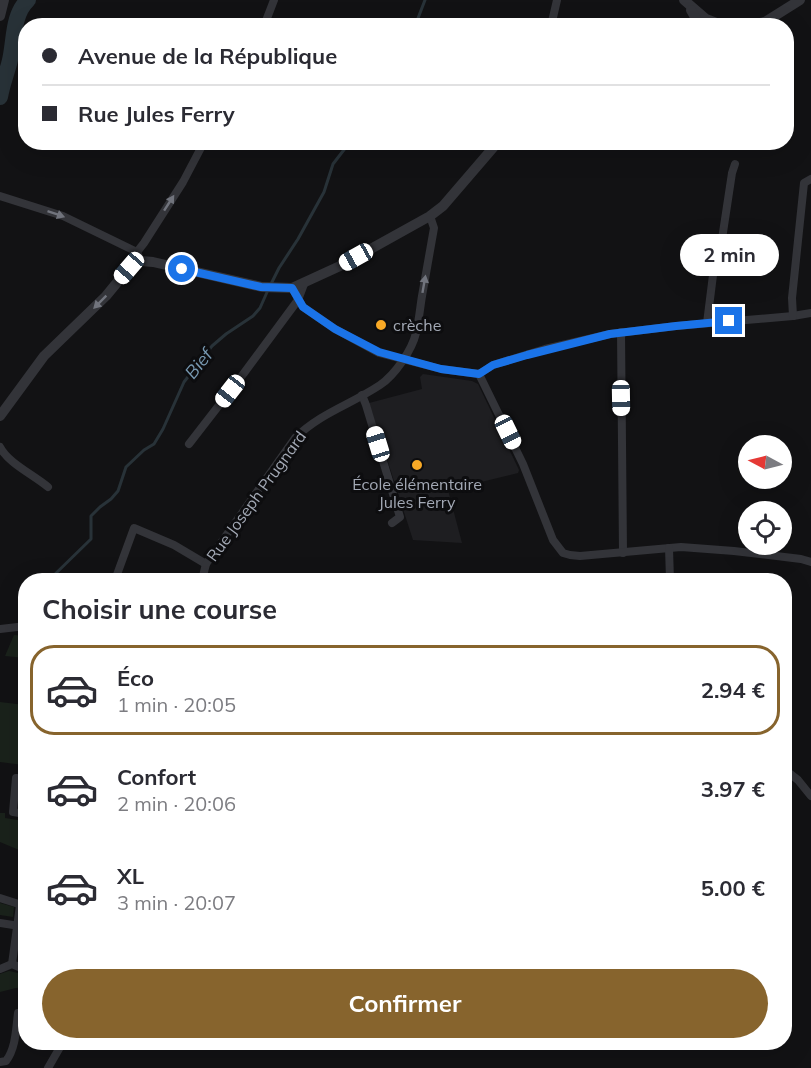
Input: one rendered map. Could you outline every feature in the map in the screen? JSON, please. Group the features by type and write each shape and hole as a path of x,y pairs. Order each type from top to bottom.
{"street":[{"path":"0,16 4,0"},
{"path":"267,18 274,0"},
{"path":"553,18 557,0"},
{"path":"685,1 695,18"},
{"path":"685,1 705,18"},
{"path":"771,18 794,2"},
{"path":"0,416 44,356 106,296 139,256 144,243 183,182 200,150"},
{"path":"0,196 63,216 153,262 261,287 292,288 340,266 430,216 443,206 491,150"},
{"path":"707,323 715,259 722,239 735,164"},
{"path":"793,316 792,298 804,183 811,179"},
{"name":"Rue Joseph Prugnard","path":"204,573 206,564 295,438 318,419 384,383 403,360 416,335 434,228 430,216"},
{"path":"189,444 298,300 304,284"},
{"path":"292,288 303,307 335,329 379,352 441,369 479,374 493,365 545,349 621,332 811,313"},
{"path":"621,332 623,552"},
{"path":"479,374 524,464 553,540 563,553 580,556 681,547 734,551 811,562"},
{"path":"362,395 400,517 392,523"},
{"path":"0,447 13,461 48,487"},
{"path":"118,573 135,528 174,545 206,564"},
{"path":"669,548 670,573"},
{"path":"0,629 18,627"},
{"path":"792,775 811,796"},
{"path":"18,778 16,778 13,812 18,812"},
{"path":"0,898 18,903"},
{"path":"0,923 18,926"},
{"path":"12,964 18,939"},
{"path":"0,969 12,964 18,967"},
{"path":"0,1062 9,1058 18,1013"},
{"path":"48,1068 58,1050"}],"shaded area":[{"path":"423,374 472,381 478,384 519,470 518,473 448,490 462,543 413,540 369,403 422,389 420,377"},
{"path":"14,635 18,635 18,657 5,656"},
{"path":"0,702 18,704 18,764 0,762"},
{"path":"0,813 5,813 5,818 18,820 18,850 0,842"},
{"path":"0,903 14,907 13,917 0,915"},
{"path":"9,971 18,973 18,988 0,992 0,974"}],"waterway":[{"path":"0,97 11,56 16,22 28,0"},
{"name":"Bief","path":"418,18 425,0"},
{"name":"Bief","path":"271,284 324,192 333,164 344,150"},
{"name":"Bief","path":"56,573 91,539 91,516 118,491 126,467 154,444 184,382 212,346 253,316 260,308 268,290"}],"place":[{"name":"crèche","path":"381,325"},
{"name":"École élémentaire Jules Ferry","path":"417,465"}],"route":[{"path":"182,269 261,287 292,288 303,307 335,329 379,352 441,369 479,374 493,365 545,349 610,334 729,321"}]}
